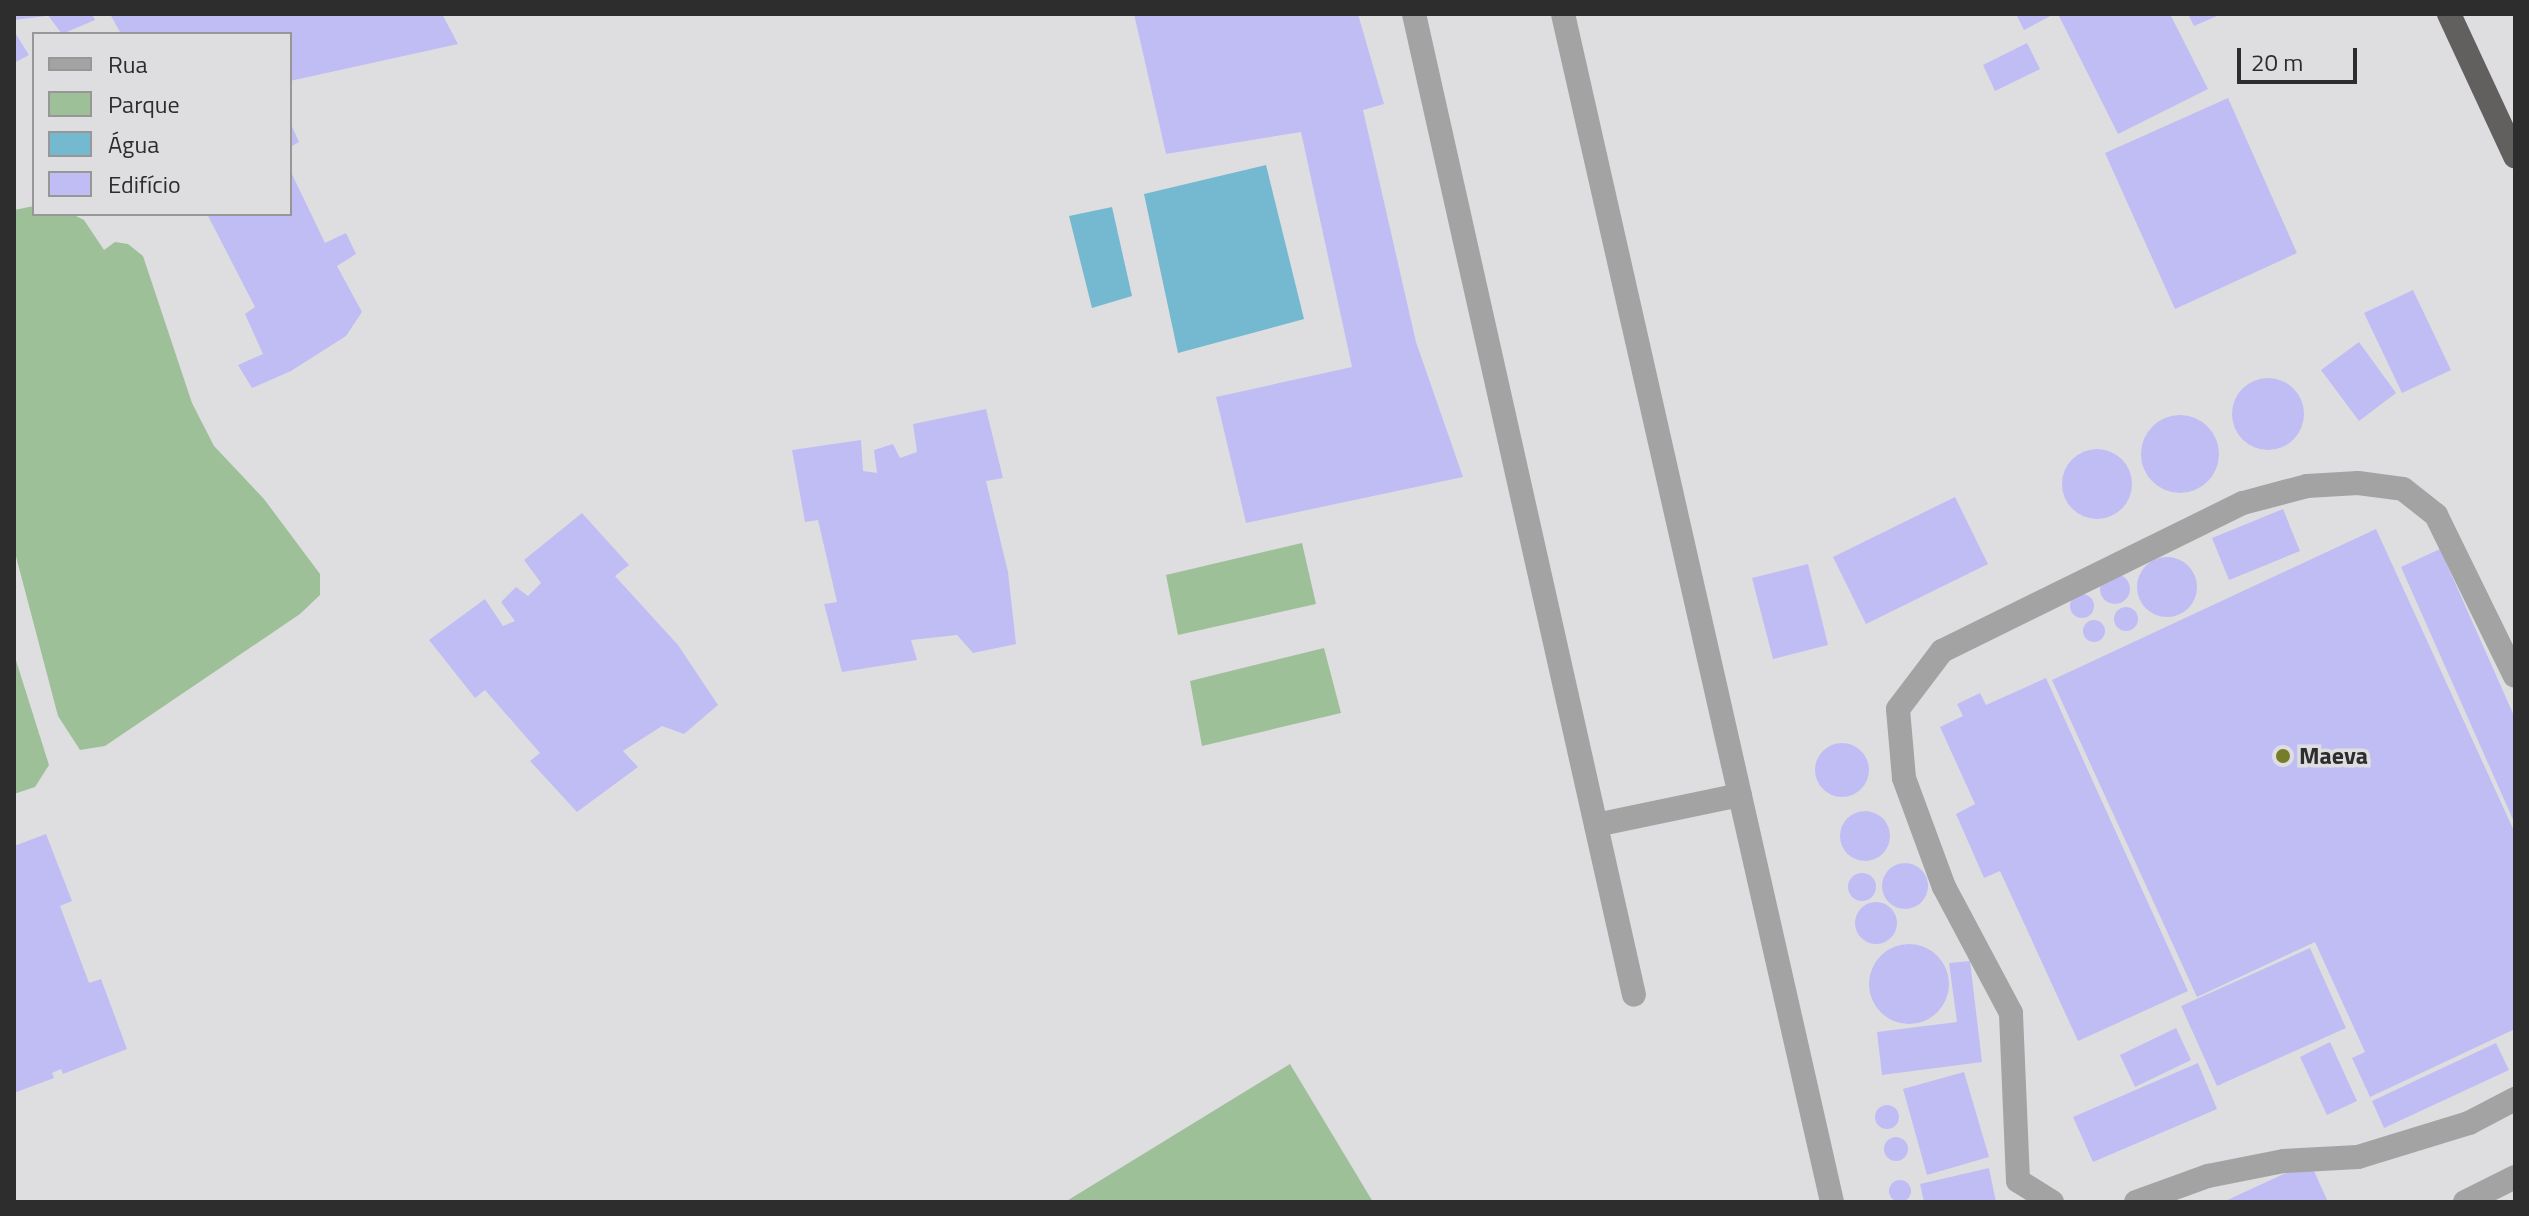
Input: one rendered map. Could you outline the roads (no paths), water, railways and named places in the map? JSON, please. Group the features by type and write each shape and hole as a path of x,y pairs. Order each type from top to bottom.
{"highway":[{"path":"2449,14 2515,156"}],"street":[{"path":"1414,14 1634,995"},
{"path":"1563,14 1832,1202"},
{"path":"2052,1202 2018,1181 2011,1013 1944,887 1904,778 1898,709 1942,651 2243,503 2307,486 2358,483 2403,489 2436,515 2515,676"},
{"path":"1596,825 1740,795"},
{"path":"2136,1202 2208,1176 2284,1161 2358,1157 2469,1123 2515,1099"},
{"path":"2465,1202 2515,1177"}],"water":[{"path":"1266,165 1304,319 1178,353 1144,194"},
{"path":"1112,207 1132,296 1092,308 1069,216"}],"place":[{"name":"Maeva","path":"2283,756"}]}
